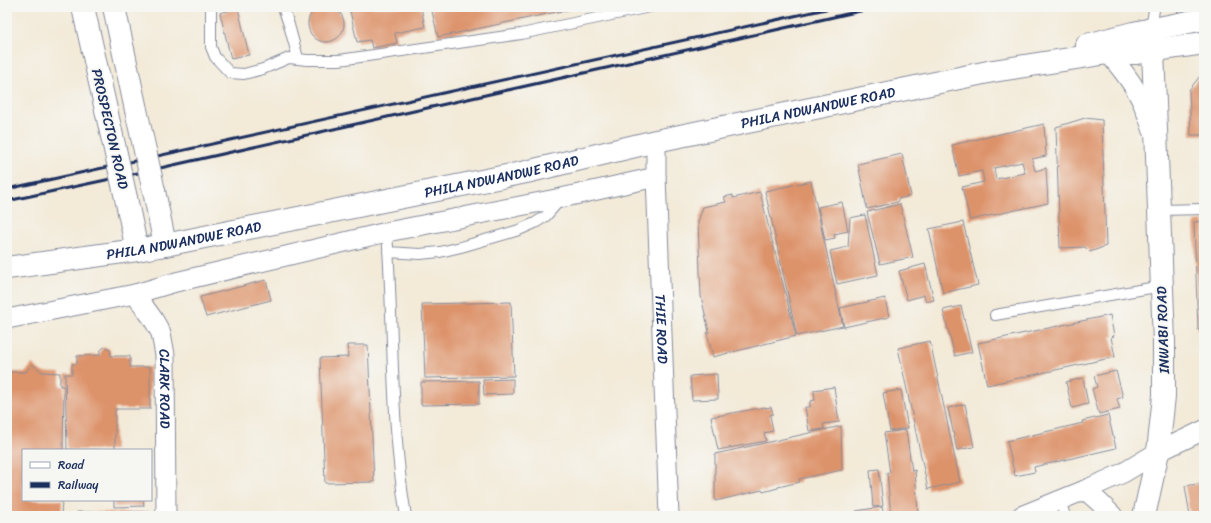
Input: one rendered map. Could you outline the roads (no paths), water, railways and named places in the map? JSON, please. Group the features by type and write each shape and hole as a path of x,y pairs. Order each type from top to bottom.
{"street":[{"name":"PROSPECTON ROAD","path":"83,7 137,250"},
{"name":"PROSPECTON ROAD","path":"114,7 165,245"},
{"name":"PHILA NDWANDWE ROAD","path":"993,71 1151,29 1204,19"},
{"name":"INWABI ROAD","path":"1144,516 1158,452 1164,396 1164,342 1151,29"},
{"name":"PHILA NDWANDWE ROAD","path":"7,268 165,245 526,172 656,141 993,71 1108,53 1135,53 1204,43"},
{"name":"INWABI ROAD","path":"1108,53 1122,68 1133,84 1143,104 1156,141"},
{"name":"THIE ROAD","path":"656,141 656,177 669,516"},
{"path":"7,319 136,294 176,282 387,232 561,198 656,177"},
{"name":"CLARK ROAD","path":"136,294 161,333 165,355 166,516"},
{"path":"1021,516 1062,508 1085,490 1123,473 1158,452 1204,430"},
{"path":"1085,490 1113,516"}],"lane":[{"path":"210,7 212,47 215,58 230,73 244,74 264,70 289,58 307,60 339,60 419,50 521,34 650,7"},
{"path":"283,7 298,58"},
{"path":"1151,29 1155,7"},
{"path":"388,252 420,254 440,252 519,230 546,216 561,198"},
{"path":"1159,210 1204,209"},
{"path":"387,232 392,373 398,451 406,516"},
{"path":"996,315 1162,286"}],"railway":[{"path":"7,189 835,7"},
{"path":"7,201 878,7"}]}
